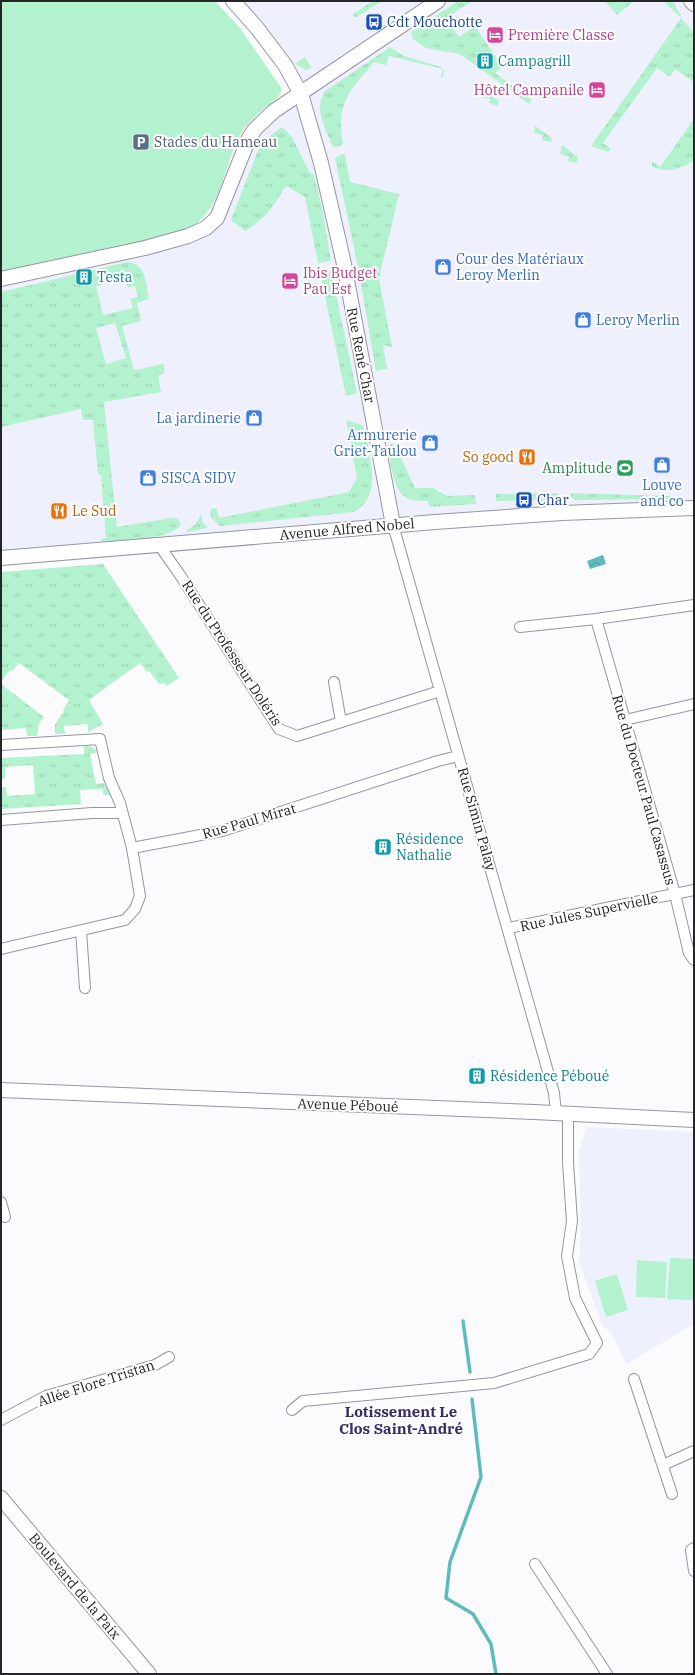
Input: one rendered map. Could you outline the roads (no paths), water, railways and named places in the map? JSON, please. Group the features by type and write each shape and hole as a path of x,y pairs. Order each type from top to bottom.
{"street":[{"name":"Rue René Char","path":"233,1 257,28 285,65 301,94 321,163 344,264 392,525"},
{"path":"1,279 144,248 188,236 206,228 217,218 244,148 255,129 274,111 438,1"},
{"path":"691,1 694,4"},
{"name":"Avenue Alfred Nobel","path":"1,558 392,525 562,513 694,508"},
{"name":"Rue Simin Palay","path":"292,1410 303,1401 494,1383 589,1354 597,1343 575,1298 567,1256 572,1221 568,1163 562,1114 554,1092 392,525"},
{"name":"Rue du Professeur Doléris","path":"159,545 180,575 279,729 297,736 440,690"},
{"path":"520,627 596,619 694,605"},
{"name":"Rue du Docteur Paul Casassus","path":"596,619 675,894 689,952 694,960"},
{"path":"334,682 341,722"},
{"path":"626,720 694,704"},
{"path":"1,745 100,739 109,778 120,803 132,848 140,896 135,909 125,920 1,949"},
{"name":"Rue Paul Mirat","path":"132,848 222,831 458,756"},
{"path":"1,820 92,813 122,813"},
{"name":"Rue Jules Supervielle","path":"508,928 694,890"},
{"path":"81,931 85,988"},
{"name":"Avenue Péboué","path":"1,1090 694,1120"},
{"path":"1,1202 5,1217"},
{"name":"Allée Flore Tristan","path":"1,1420 46,1396 155,1365 169,1357"},
{"path":"634,1379 672,1494"},
{"path":"663,1465 694,1451"},
{"name":"Boulevard de la Paix","path":"1,1498 149,1674"},
{"path":"694,1548 691,1550 694,1571"},
{"path":"535,1564 607,1674"}],"water":[{"path":"603,555 606,564 590,569 587,561"}],"waterway":[{"path":"463,1321 470,1372"},
{"path":"472,1399 481,1477 450,1562 446,1598 473,1614 491,1644 496,1674"}],"place":[{"name":"Cdt Mouchotte","path":"374,22"},
{"name":"Première Classe","path":"495,35"},
{"name":"Campagrill","path":"485,61"},
{"name":"Hôtel Campanile","path":"597,90"},
{"name":"Stades du Hameau","path":"141,142"},
{"name":"Cour des Matériaux Leroy Merlin","path":"443,267"},
{"name":"Testa","path":"84,277"},
{"name":"Ibis Budget Pau Est","path":"290,281"},
{"name":"Leroy Merlin","path":"583,320"},
{"name":"La jardinerie","path":"254,418"},
{"name":"Armurerie Griet-Taulou","path":"430,443"},
{"name":"So good","path":"527,457"},
{"name":"Louve and co","path":"662,465"},
{"name":"Amplitude","path":"625,468"},
{"name":"SISCA SIDV","path":"148,478"},
{"name":"Char","path":"524,500"},
{"name":"Le Sud","path":"59,511"},
{"name":"Résidence Nathalie","path":"383,847"},
{"name":"Résidence Péboué","path":"477,1076"}],"district":[{"name":"Lotissement Le Clos Saint-André","path":"401,1420"}]}
